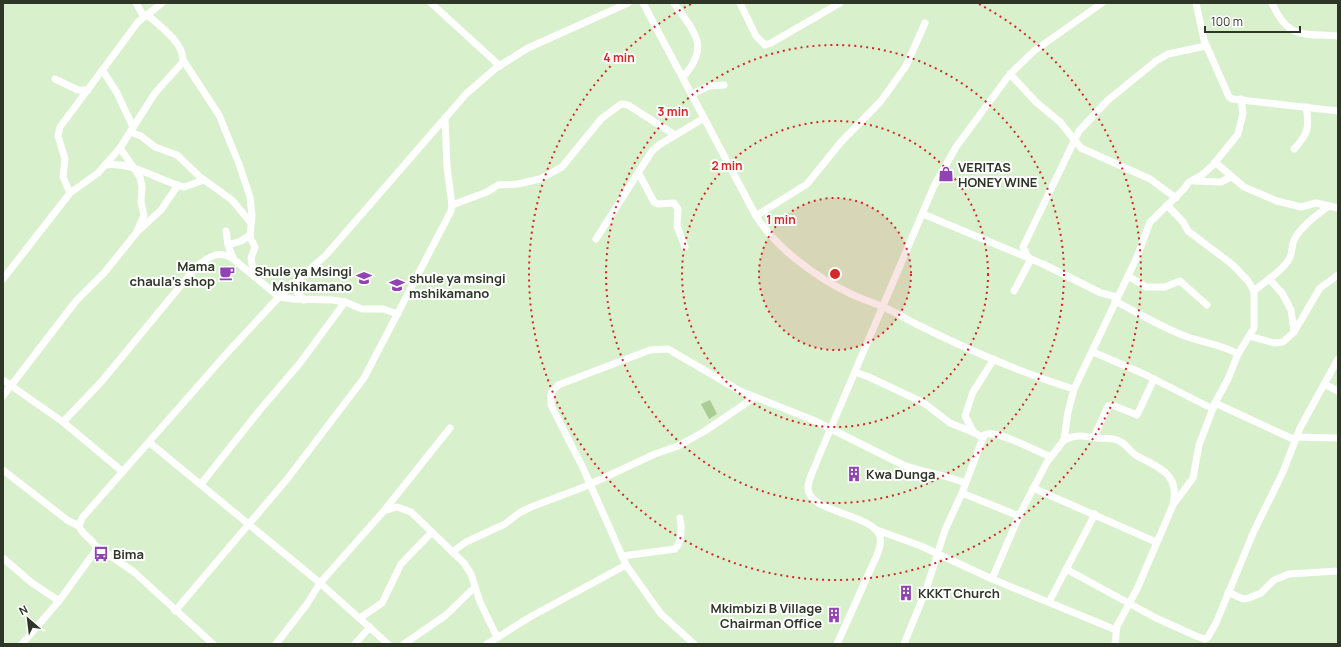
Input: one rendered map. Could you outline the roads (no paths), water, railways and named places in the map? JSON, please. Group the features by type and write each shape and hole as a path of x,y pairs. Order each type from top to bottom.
{"street":[{"path":"136,3 145,16 169,34 180,49 183,60 219,115 239,164 250,197 250,235 255,246 251,258 254,276"},
{"path":"70,193 63,177 65,159 59,140 58,131 138,22 162,3"},
{"path":"431,3 500,66"},
{"path":"208,642 134,572 96,546 81,533 79,526 82,518 150,443 207,375 279,297 326,255 466,94 500,66 528,48 628,3"},
{"path":"643,3 756,216 768,234 810,269 852,294 938,335 994,359 1040,378 1074,389"},
{"path":"674,3 687,20 698,47 694,63 682,77"},
{"path":"740,3 756,36 765,45 840,3"},
{"path":"1102,3 1034,51 1010,74 943,168 882,307 808,488 810,496 817,502 868,524 877,530 896,536 992,579 1116,630"},
{"path":"1196,3 1206,46 1228,95 1232,99 1338,111"},
{"path":"1272,3 1288,29 1302,33 1338,36"},
{"path":"756,216 807,184 841,142 881,101 906,66 925,23"},
{"path":"1013,252 1023,247 1079,131 1088,119 1107,100 1156,61 1168,54 1206,46"},
{"path":"3,279 70,193 93,177 120,148 155,93 183,60"},
{"path":"103,71 117,93 132,130 155,147 177,155 204,180 232,200 251,223"},
{"path":"1010,74 1041,107 1060,122 1075,142 1088,152 1150,179 1176,198"},
{"path":"55,79 78,90 88,90"},
{"path":"692,94 709,86 724,85"},
{"path":"992,579 1019,516 1033,488 1051,457 1064,440 1069,406 1074,389 1093,352 1116,299 1137,257 1150,222 1192,181 1202,176 1238,134 1243,113 1241,99"},
{"path":"452,205 487,192 497,186 536,181 556,171 562,167 601,119 621,104 628,105 675,134"},
{"path":"1294,149 1303,138 1308,128 1306,107"},
{"path":"175,611 249,526 308,454 364,378 451,210 452,205 447,167 445,118"},
{"path":"596,239 652,151 675,134 704,118"},
{"path":"120,148 140,177 142,187 141,202 144,212 137,232"},
{"path":"1215,162 1231,177 1250,190 1287,204 1301,207 1316,204 1338,208"},
{"path":"105,165 117,164 156,175 186,187 204,180"},
{"path":"638,172 654,202 658,204 674,203 676,206 677,226 685,247"},
{"path":"1192,181 1221,182 1231,177"},
{"path":"3,396 76,301 104,273 137,232 161,210 178,185"},
{"path":"1115,644 1116,630 1130,603 1173,505 1193,478 1198,445 1214,406 1228,379 1238,354 1254,328 1254,291 1248,281 1233,265 1188,231 1183,222 1167,205"},
{"path":"1254,291 1278,272 1290,258 1293,244 1299,233 1329,206"},
{"path":"922,214 1030,258 1116,299 1175,332 1200,341 1216,343 1238,354"},
{"path":"226,231 228,245 233,258"},
{"path":"228,245 241,241 250,235"},
{"path":"1023,247 1030,258"},
{"path":"63,422 102,381 196,267 215,254 224,254 233,258 279,297 345,302 362,309 383,310 398,314"},
{"path":"1014,290 1030,258"},
{"path":"1249,336 1260,340 1279,343 1294,332 1318,290 1329,280 1338,275"},
{"path":"1128,276 1146,287 1165,287 1180,281 1207,305"},
{"path":"1269,279 1282,293 1291,310 1294,332"},
{"path":"292,286 304,300"},
{"path":"200,484 300,363 345,302"},
{"path":"694,644 661,614 626,565 590,484 550,401 551,393 558,385 624,359 659,348 671,351 713,377 755,397 793,411 832,429 903,465 926,473 948,476 965,483"},
{"path":"1093,352 1214,406 1296,439 1338,438"},
{"path":"975,433 965,416 973,392 994,359"},
{"path":"1066,569 1156,618 1204,639 1211,634 1254,531 1283,472 1296,439 1338,359"},
{"path":"855,372 924,403 950,423 975,433 983,438"},
{"path":"1094,437 1108,406 1137,415 1154,379"},
{"path":"3,380 63,422 123,472"},
{"path":"1324,384 1338,391"},
{"path":"452,552 466,542 505,524 519,513 530,507 590,484 654,454 678,446 706,430 755,397"},
{"path":"276,644 307,604 320,583 383,512 450,428"},
{"path":"904,644 916,618 945,530 962,493 983,438 987,433 999,435 1051,457"},
{"path":"1064,440 1081,435 1110,438 1120,442 1137,455 1162,468 1168,475 1175,490 1173,505"},
{"path":"150,443 320,583 388,644"},
{"path":"3,470 67,520 79,526"},
{"path":"1033,488 1156,542"},
{"path":"962,493 1019,516"},
{"path":"383,512 397,507 411,512 470,571 475,587 496,637"},
{"path":"1049,602 1095,514"},
{"path":"622,556 674,549 678,546 681,531 680,518"},
{"path":"837,644 881,544 877,530"},
{"path":"360,618 382,603 401,564 432,532"},
{"path":"22,644 59,601 95,552 96,546"},
{"path":"3,558 32,583 59,601"},
{"path":"487,644 496,637 626,565"},
{"path":"1228,592 1243,599 1249,598 1261,593 1274,580 1289,574 1338,571"},
{"path":"404,644 441,618 475,587"},
{"path":"355,644 370,627"}],"place":[{"name":"VERITAS HONEY WINE","path":"946,174"},
{"name":"Mama chaula's shop","path":"227,273"},
{"name":"Shule ya Msingi Mshikamano","path":"364,278"},
{"name":"shule ya msingi mshikamano","path":"397,285"},
{"name":"Kwa Dunga","path":"854,474"},
{"name":"Bima","path":"101,554"},
{"name":"KKKT Church","path":"906,593"},
{"name":"Mkimbizi B Village Chairman Office","path":"834,615"}]}
